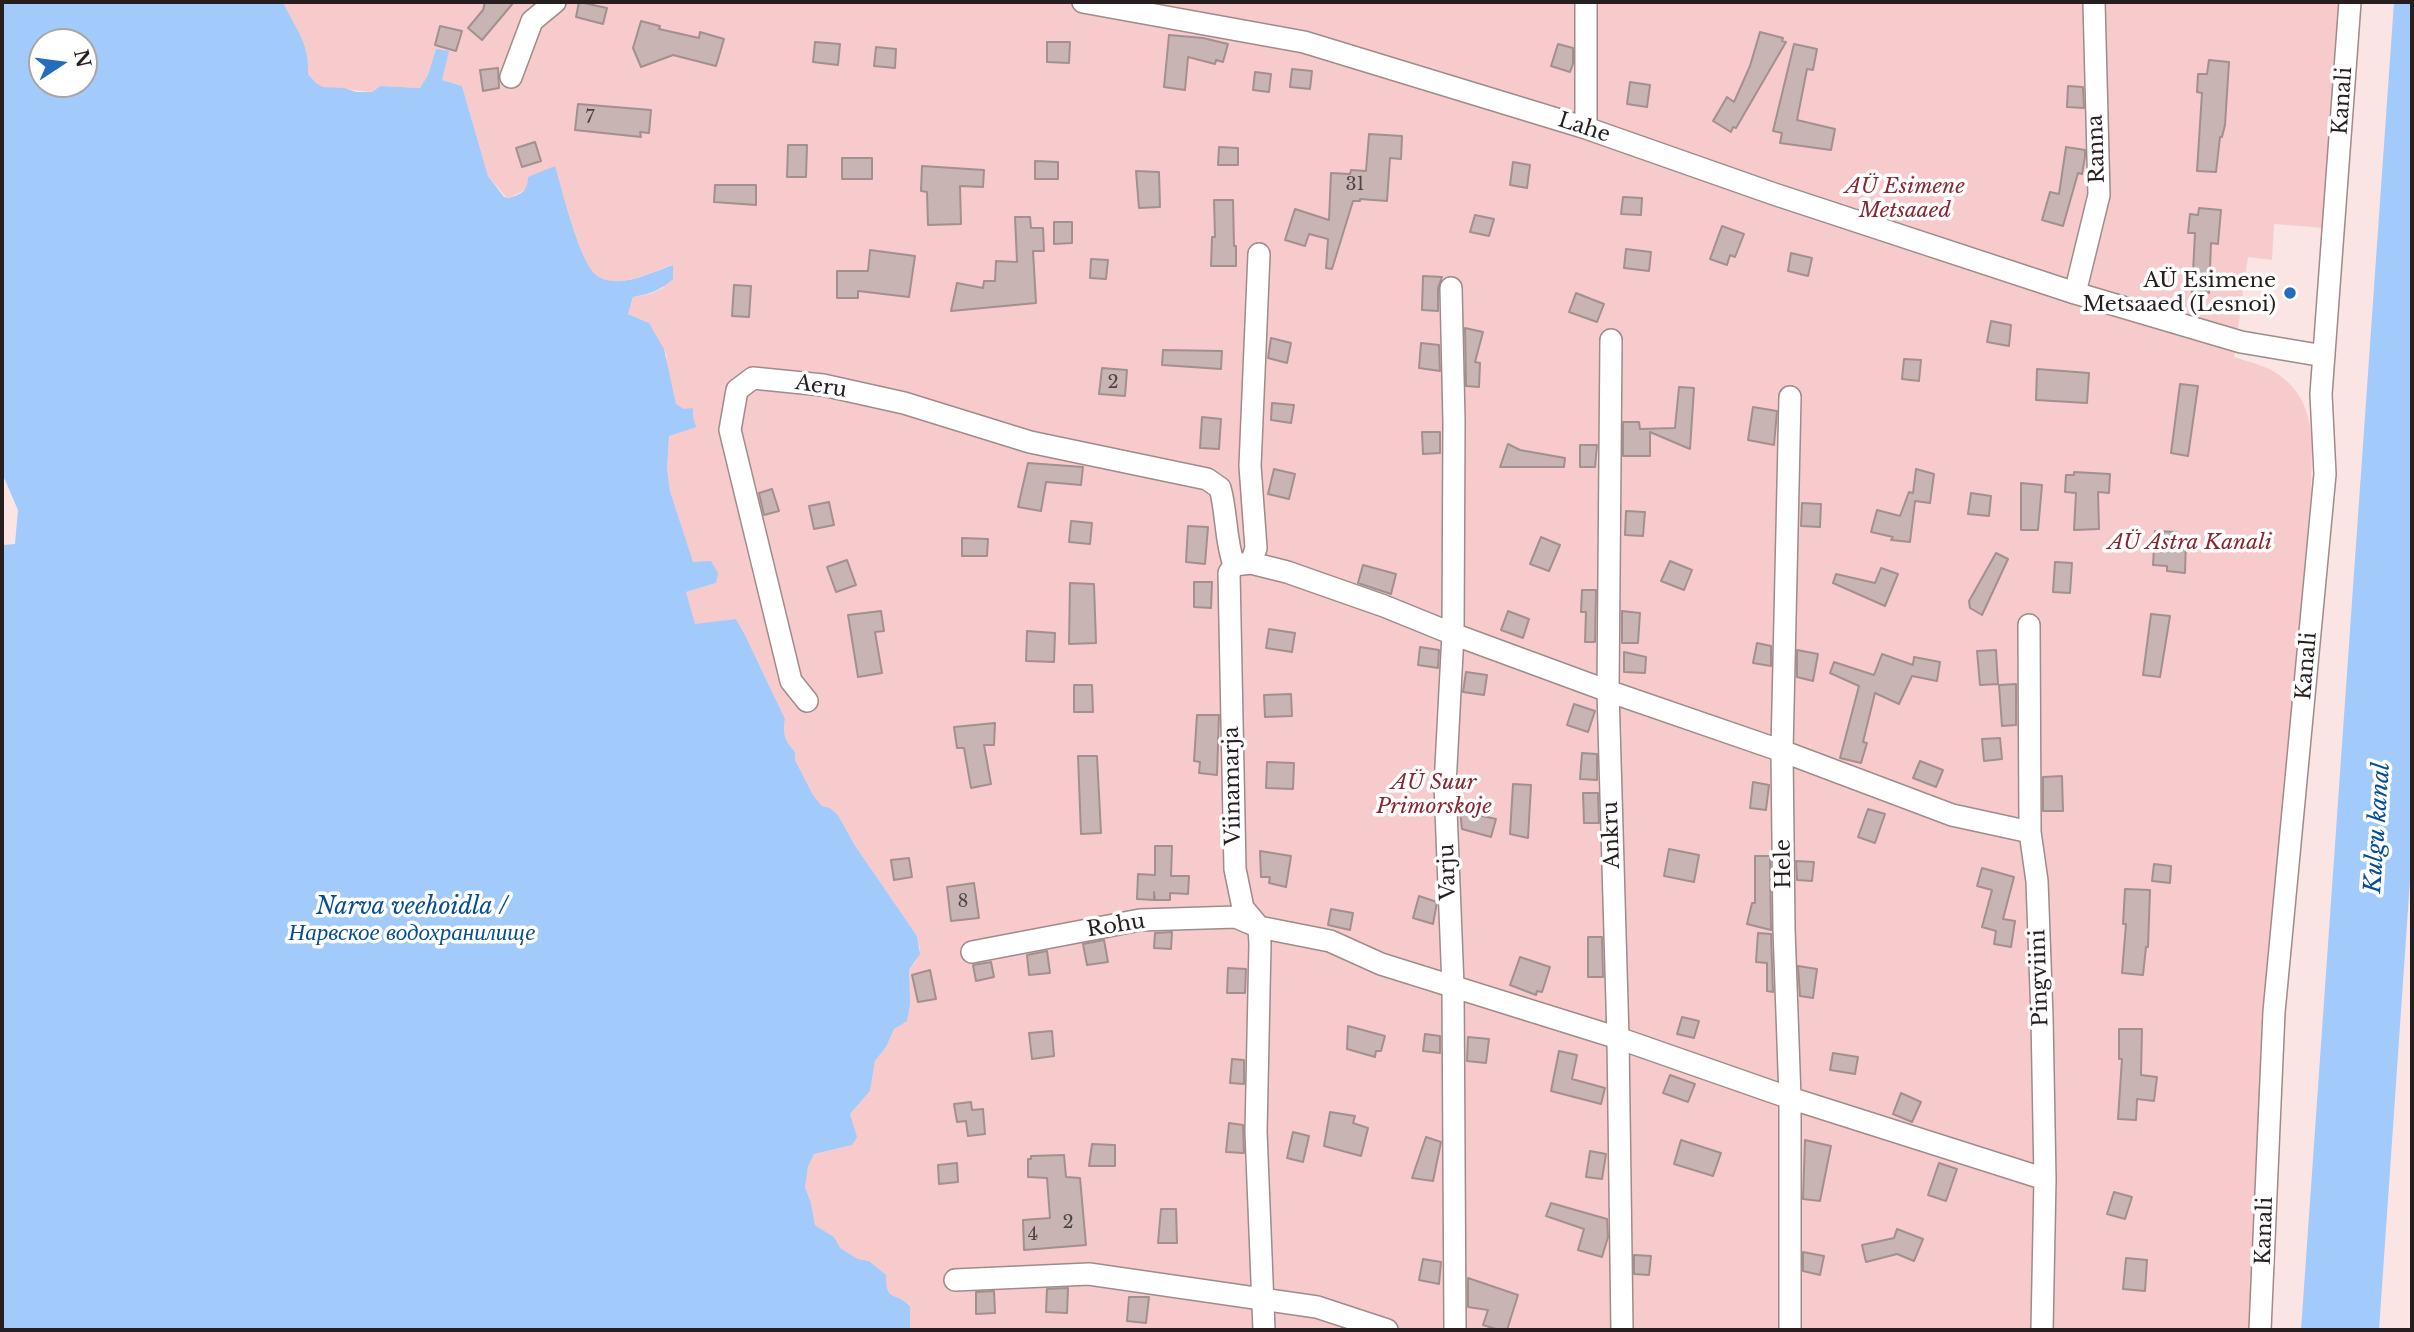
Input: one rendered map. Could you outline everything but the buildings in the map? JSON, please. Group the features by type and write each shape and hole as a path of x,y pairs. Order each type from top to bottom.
{"street":[{"path":"511,76 533,21 555,2"},
{"name":"Lahe","path":"1083,2 1304,42 1586,128 1774,194 2075,293 2241,342 2324,356"},
{"path":"1586,2 1586,128"},
{"name":"Ranna","path":"2075,293 2099,195 2094,2"},
{"name":"Kanali","path":"2260,1330 2274,1012 2325,474 2321,394 2350,2"},
{"name":"Viinamarja","path":"1259,254 1250,466 1256,548 1243,564 1229,573 1235,869 1243,908 1259,927"},
{"name":"Varju","path":"1451,288 1454,421 1453,634 1445,785 1453,986 1455,1330"},
{"name":"Ankru","path":"1611,340 1608,691 1618,1038 1622,1330"},
{"name":"Aeru","path":"807,701 791,681 730,430 737,390 753,378 823,385 904,403 1030,442 1207,479 1220,488 1225,506 1228,544 1243,564"},
{"name":"Hele","path":"1790,397 1782,751 1784,929 1790,1098 1790,1330"},
{"path":"1243,564 1287,572 1384,606 1453,634 1782,751 1952,816 2030,832"},
{"name":"Pingviini","path":"2029,625 2030,832 2037,881 2045,1179 2042,1330"},
{"name":"Rohu","path":"972,952 1140,920 1236,917 1259,927 1330,941 1381,964 1618,1038 1790,1098 2045,1179"},
{"path":"1259,927 1256,1132 1265,1299 1264,1330"},
{"path":"955,1280 1089,1274 1317,1307 1387,1330"}],"green space":[{"name":"AÜ Suur Primorskoje","path":"283,2 2341,2 2325,228 2274,224 2272,260 2248,257 2234,357 2271,370 2287,381 2298,394 2309,423 2312,456 2270,948 2253,1330 910,1330 910,1305 889,1294 885,1275 869,1261 858,1259 839,1248 834,1237 815,1225 805,1187 808,1167 814,1154 852,1145 850,1114 870,1091 875,1061 886,1047 894,1029 909,970 920,950 917,936 854,844 838,815 830,808 822,806 813,795 795,760 795,752 785,737 785,719 736,619 695,625 686,592 716,583 693,563 670,491 667,469 669,436 693,417 693,409 684,409 676,404 667,356 649,323 628,314 633,297 663,288 672,265 626,280 599,277 592,270 579,243 555,166 526,189 507,198 488,176 462,86 442,80 436,50 428,75 420,88 380,86 372,92 323,87 308,74 304,44"}],"water":[{"name":"Narva veehoidla / Нарвское водохранилище","path":"2,2 283,2 304,44 308,74 323,87 344,88 356,92 372,92 380,86 420,88 428,75 436,49 449,51 442,80 462,86 488,176 504,197 520,194 527,186 528,177 555,166 585,259 599,277 627,280 673,265 673,279 655,291 633,297 628,314 649,323 664,349 676,404 684,409 693,408 696,427 669,436 667,469 670,491 693,562 711,561 718,573 716,583 686,592 695,624 736,619 785,719 785,737 795,752 795,760 813,795 822,806 830,808 838,815 854,844 917,936 920,954 909,970 910,1004 907,1021 894,1029 886,1047 875,1061 870,1091 850,1114 857,1137 852,1145 814,1154 808,1167 805,1187 815,1225 834,1237 840,1248 858,1259 869,1261 886,1275 889,1293 910,1306 910,1330 2,1330 2,543 15,544 18,510 2,473"},
{"name":"Kulgu kanal","path":"2394,2 2412,2 2412,851 2379,1330 2301,1330"}],"place":[{"name":"AÜ Esimene Metsaaed (Lesnoi)","path":"2290,293"}],"park label":[{"name":"AÜ Esimene Metsaaed","path":"1905,199"},
{"name":"AÜ Astra Kanali","path":"2190,543"}]}
